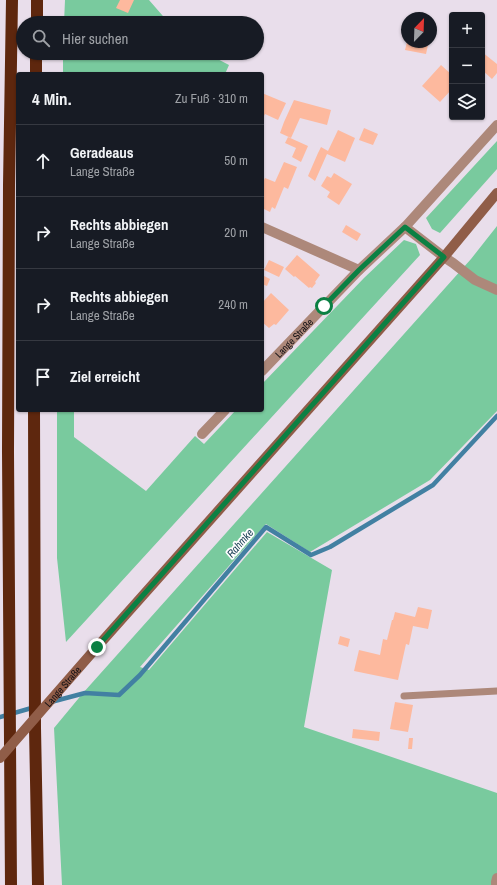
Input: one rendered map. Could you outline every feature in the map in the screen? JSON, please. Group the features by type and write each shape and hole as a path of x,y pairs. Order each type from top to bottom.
{"highway":[{"path":"11,885 8,452 9,193 12,0"},
{"path":"37,0 37,16"},
{"path":"36,60 36,72"},
{"path":"34,412 35,728 38,885"}],"street":[{"name":"Lange Straße","path":"264,369 359,270 405,227 497,125"},
{"name":"Lange Straße","path":"0,758 444,257 497,193"},
{"path":"405,227 475,280 497,290"},
{"path":"264,228 359,270"},
{"path":"202,434 223,412"},
{"path":"496,885 497,878"}],"lane":[{"path":"404,696 497,691"}],"green space":[{"path":"65,0 149,0 163,16 64,16"},
{"path":"63,60 219,60 229,65 226,72 63,72"},
{"path":"497,141 497,169 440,233 432,229 426,218"},
{"path":"497,226 497,411 430,480 310,552 266,524 140,667 149,670 267,532 332,570 304,727 497,793 497,885 62,885 54,728 83,693 471,259"},
{"path":"404,240 416,244 420,255 66,642 57,558 57,412 74,412 74,437 146,491 195,436 204,444 234,412 264,412 264,382 364,278"}],"building":[{"path":"120,0 134,0 128,13 116,8"},
{"path":"406,48 427,48 426,54 405,50"},
{"path":"485,54 497,64 497,73 492,79 485,73"},
{"path":"441,65 449,72 449,92 440,102 422,86"},
{"path":"264,94 286,103 278,120 265,114 264,116"},
{"path":"294,100 331,110 327,125 300,118 291,138 280,133"},
{"path":"364,128 378,134 373,145 359,140"},
{"path":"338,130 355,138 345,162 327,154 315,181 308,176 318,153 321,147 328,151"},
{"path":"288,137 308,146 301,162 292,157 296,148 285,143"},
{"path":"284,162 297,167 288,189 284,187 275,209 272,207 270,212 264,209 264,180 265,178 275,182"},
{"path":"334,173 352,184 339,205 327,197 330,192 321,186 327,176 331,178"},
{"path":"346,225 361,234 357,241 342,232"},
{"path":"297,255 320,275 312,288 309,288 285,269"},
{"path":"269,260 284,267 279,277 264,270"},
{"path":"264,276 270,279 267,286 264,285"},
{"path":"271,293 289,310 276,325 274,324 269,328 264,324 264,301"},
{"path":"418,607 432,610 428,629 413,626 409,645 406,644 398,680 354,671 359,650 380,655 383,639 387,640 395,612 415,617"},
{"path":"340,636 350,639 348,647 338,644"},
{"path":"395,702 413,705 408,732 390,729"},
{"path":"353,729 380,732 379,741 352,738"},
{"path":"409,738 413,738 412,749 408,749"}],"waterway":[{"name":"Rahmke","path":"51,702 85,693 119,695 140,675 266,527 311,555 330,547 433,485 497,416"},
{"name":"Rahmke","path":"0,717 35,707"}],"route":[{"path":"97,647 444,257 405,227 359,270 324,306"}]}
